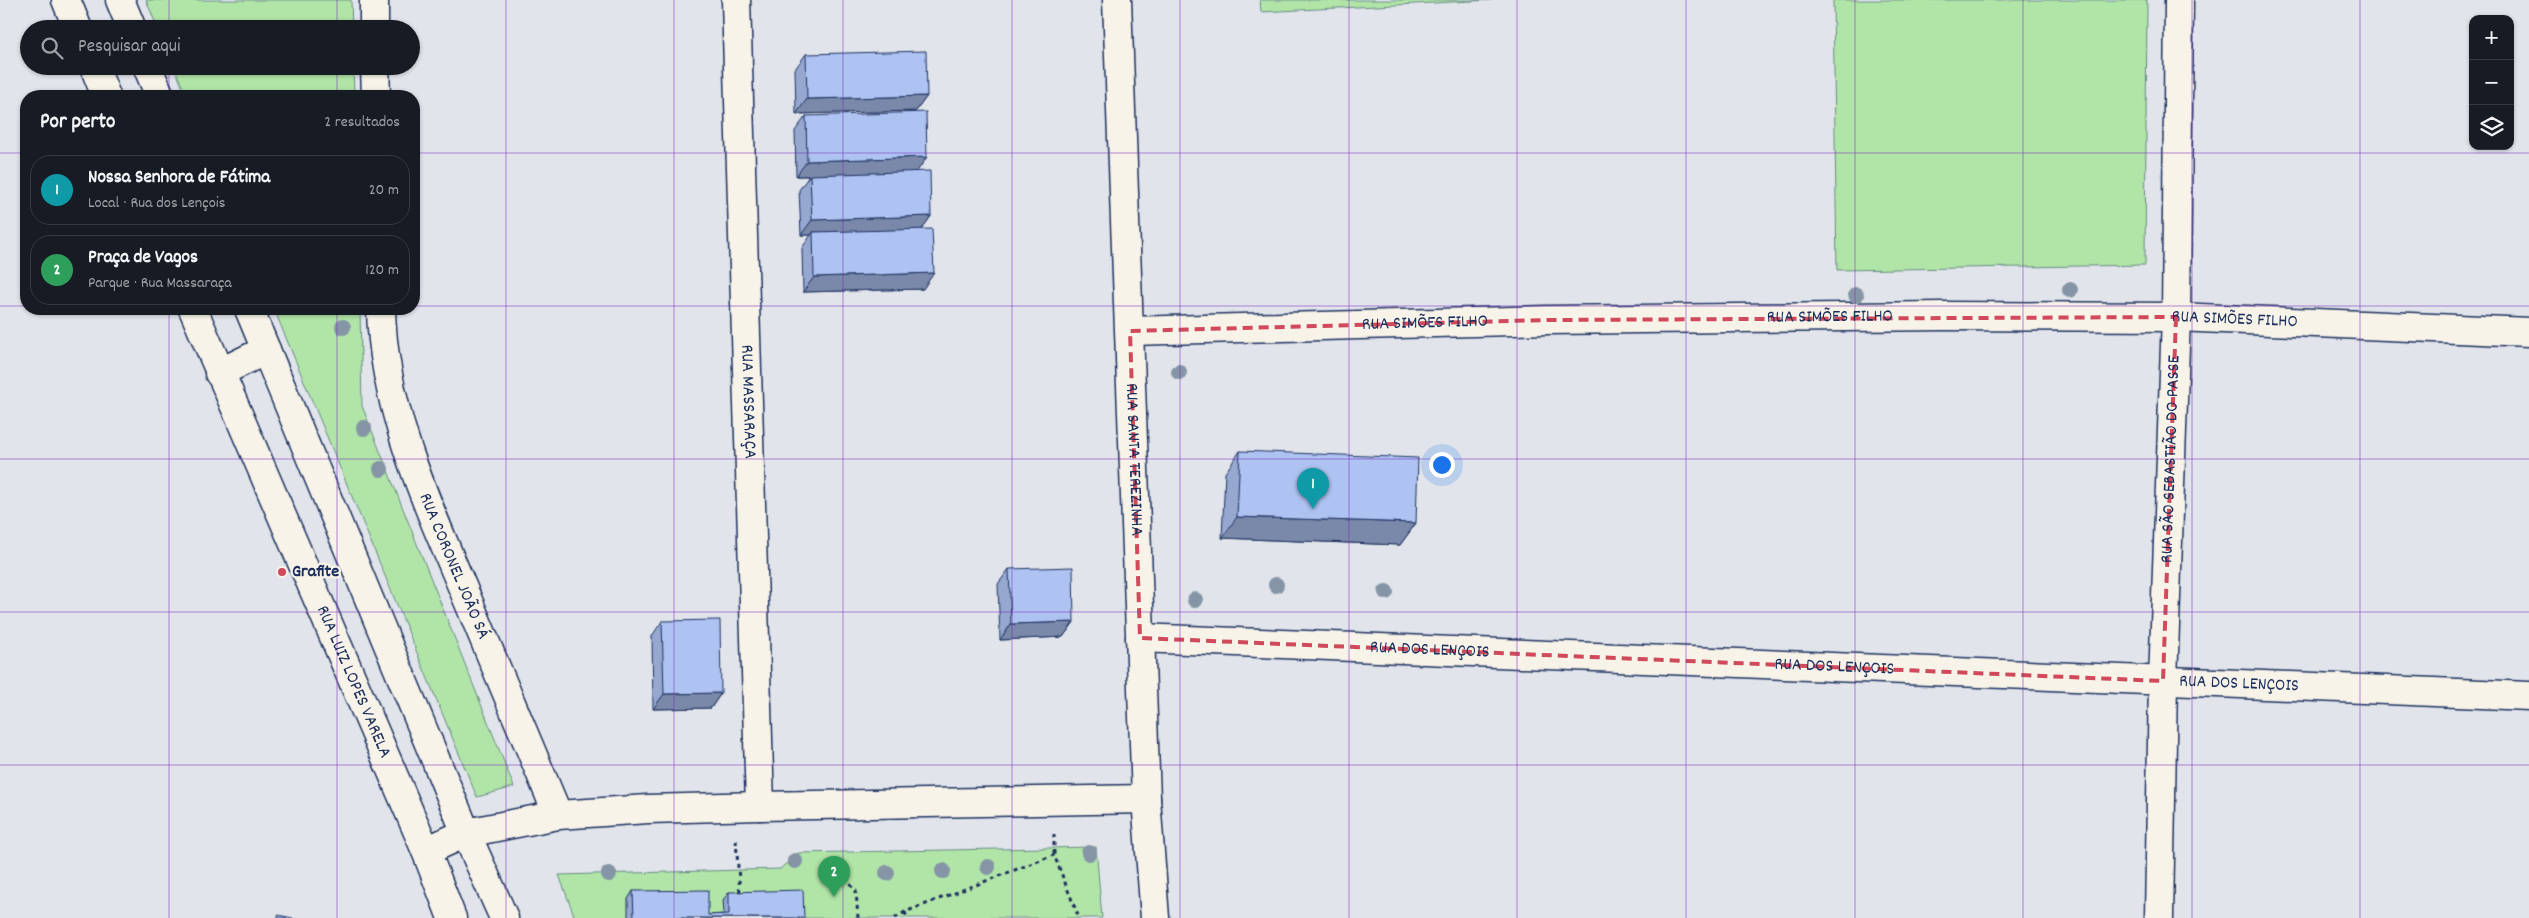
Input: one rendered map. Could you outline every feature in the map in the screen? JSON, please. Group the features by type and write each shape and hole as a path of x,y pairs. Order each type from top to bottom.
{"street":[{"path":"66,0 74,20"},
{"path":"120,0 128,20"},
{"path":"374,0 374,20"},
{"name":"RUA MASSARAÇA","path":"736,0 760,806"},
{"name":"RUA SANTA TEREZINHA","path":"1117,0 1146,799 1155,918"},
{"name":"RUA SÃO SEBASTIÃO DO PASSE","path":"2159,918 2163,681 2176,317 2179,0"},
{"path":"98,75 104,90"},
{"path":"151,75 157,90"},
{"path":"375,75 376,90"},
{"name":"RUA LUIZ LOPES VARELA","path":"195,315 426,851 452,918"},
{"path":"251,315 466,833 504,918"},
{"name":"RUA CORONEL JOÃO SÁ","path":"381,315 387,374 400,427 433,518 558,815"},
{"name":"RUA SIMÕES FILHO","path":"1130,331 1537,320 1944,316 2176,317 2529,332"},
{"path":"219,373 266,350"},
{"name":"RUA DOS LENÇOIS","path":"1140,638 2529,696"},
{"path":"426,851 466,833 558,815 648,809 1146,799"}],"path":[{"path":"1054,833 1054,855 1079,918"},
{"path":"895,918 905,912 1054,855"},
{"path":"738,875 739,892 742,900"},
{"path":"845,878 856,891 858,918"},
{"path":"905,912 907,918"}],"highlighted area":[{"path":"2176,317 2163,681 1140,638 1130,331 1547,320"}],"green space":[{"path":"146,0 351,0 352,20 154,20"},
{"path":"1260,0 1491,0 1261,12"},
{"path":"1833,0 2147,0 2145,265 1837,270"},
{"path":"178,75 353,75 354,90 184,90"},
{"path":"276,315 360,315 362,406 514,787 477,797"},
{"path":"1096,847 1102,918 575,918 559,875 780,869 798,853"}],"building":[{"path":"926,51 927,96 807,99 806,54"},
{"path":"926,112 927,157 807,161 806,116"},
{"path":"930,171 931,216 812,220 810,175"},
{"path":"932,229 934,273 814,277 813,232"},
{"path":"1240,451 1418,458 1416,523 1237,517"},
{"path":"1073,567 1074,622 1011,624 1009,569"},
{"path":"720,620 721,693 664,694 662,621"},
{"path":"708,890 708,915 729,914 729,892 803,890 804,918 634,918 633,891"},
{"path":"278,915 293,918 278,918"}],"place":[{"name":"Nossa Senhora de Fátima","path":"1313,509"},
{"name":"Grafite","path":"282,572"},
{"name":"Praça de Vagos","path":"834,897"}]}
